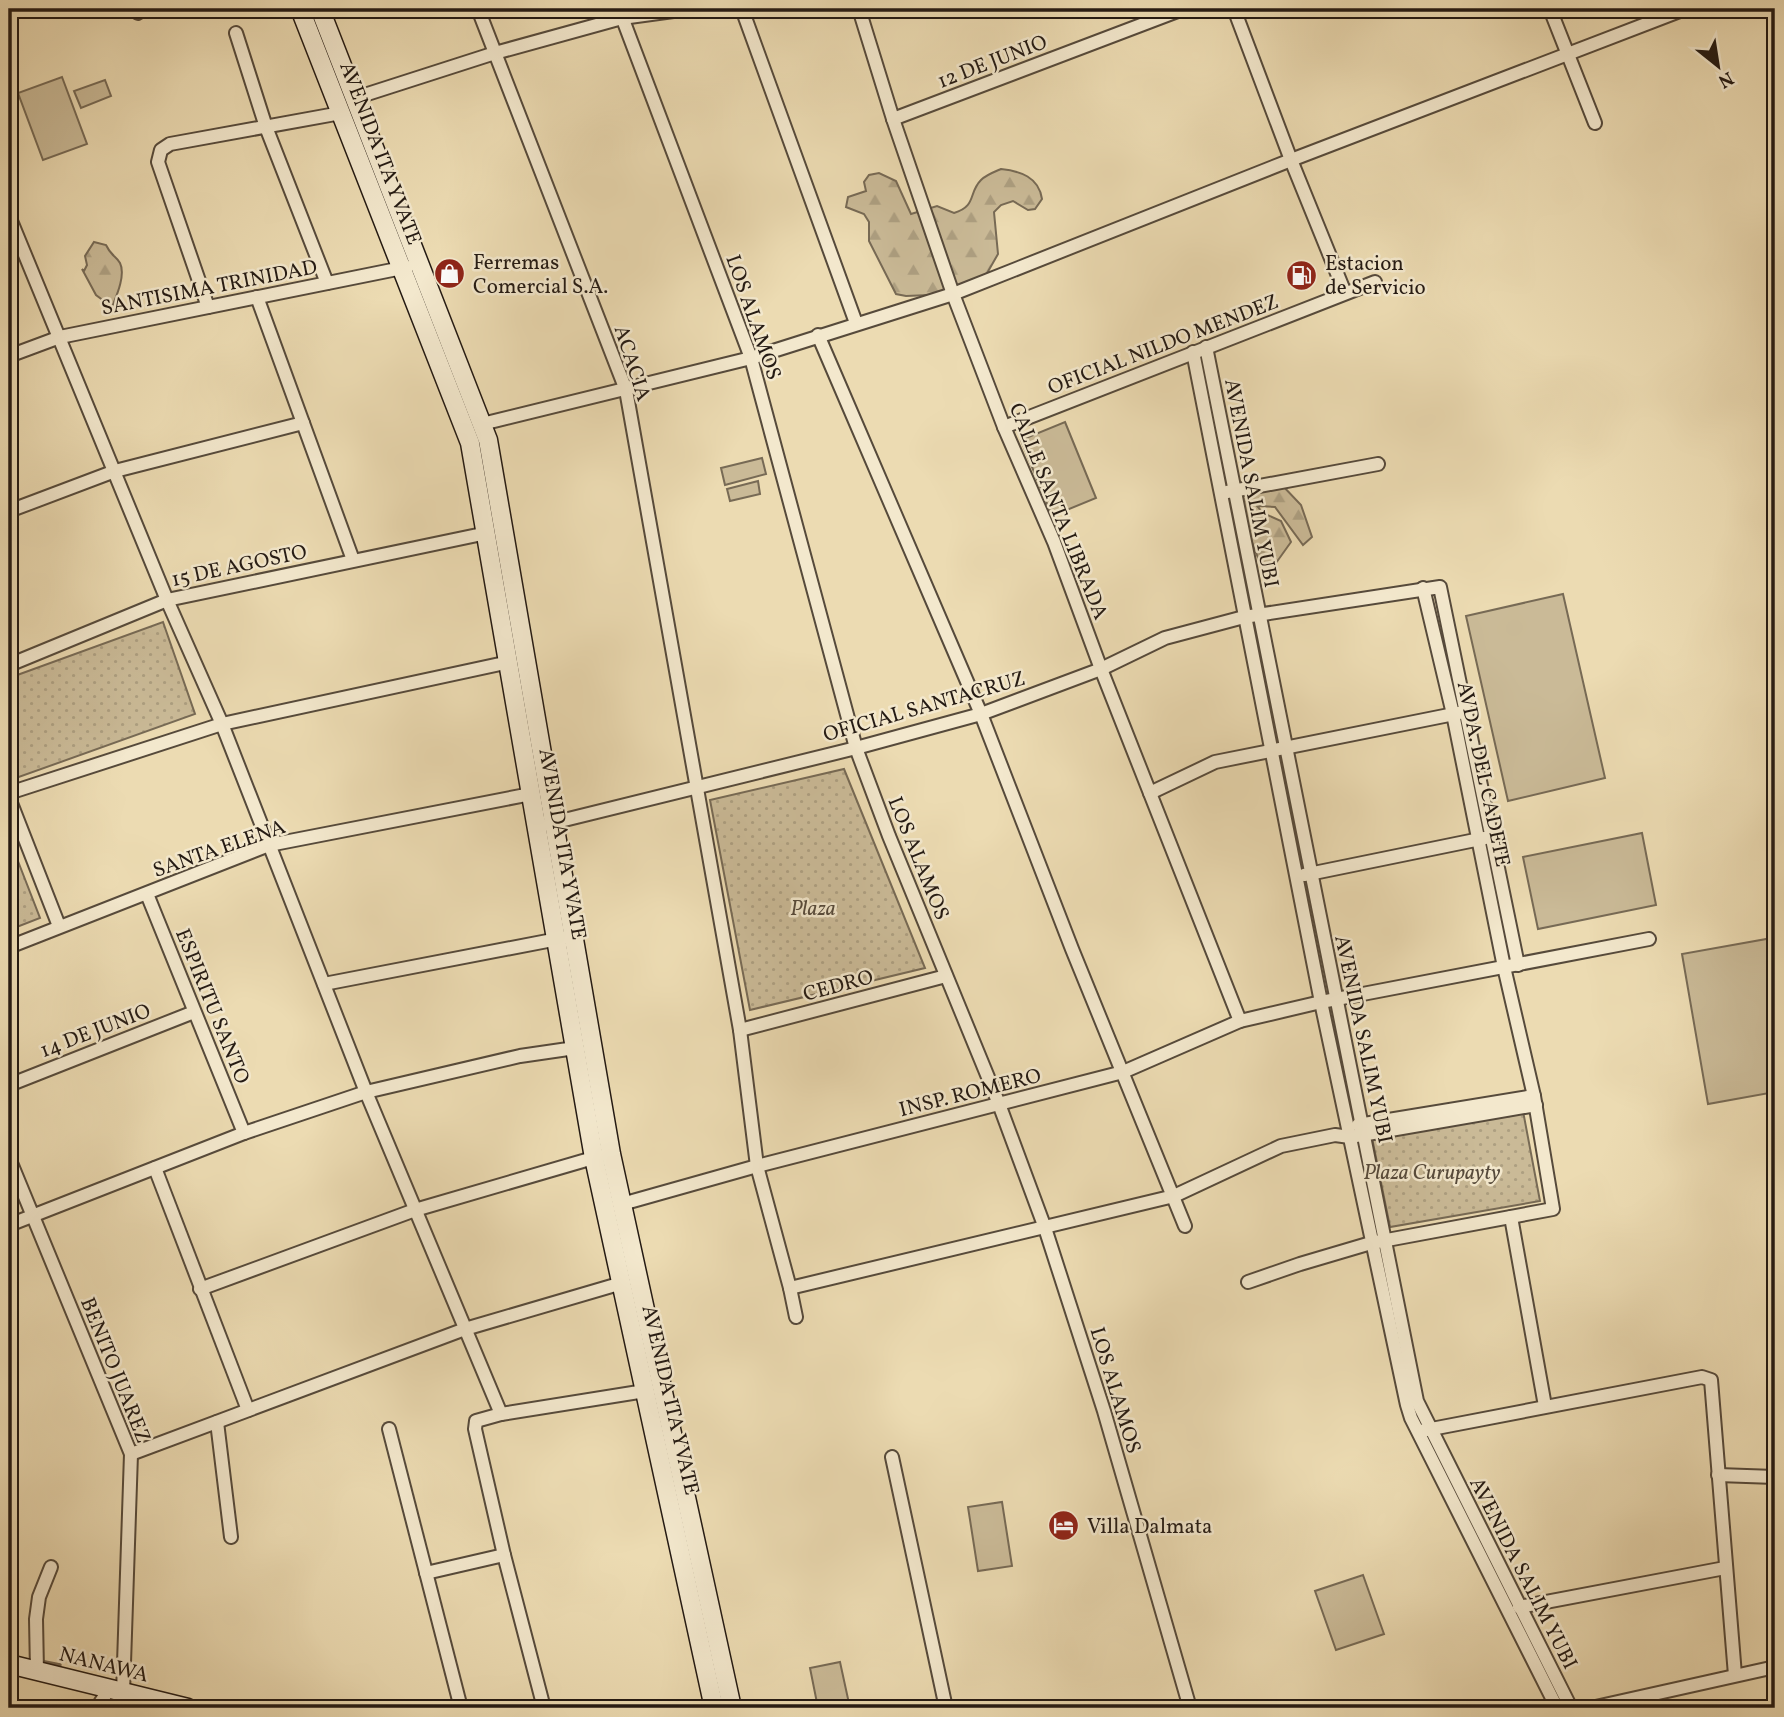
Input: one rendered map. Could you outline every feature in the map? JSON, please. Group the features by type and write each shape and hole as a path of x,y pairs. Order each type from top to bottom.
{"street":[{"name":"AVENIDA ITA YVATE","path":"300,9 482,424 486,533 509,662 526,715 531,794 545,824"},
{"name":"AVENIDA ITA YVATE","path":"320,9 344,105"},
{"name":"ACACIA","path":"478,9 626,390 740,1030 757,1166 796,1317"},
{"path":"208,307 158,162 161,150 170,144 266,127 344,105 620,13 688,9"},
{"path":"742,9 856,324"},
{"name":"CALLE SANTA LIBRADA","path":"859,9 893,119 953,294 1004,427 1054,542 1101,669 1240,1021"},
{"name":"12 DE JUNIO","path":"893,119 1183,9"},
{"path":"1234,9 1345,293"},
{"path":"1550,9 1595,123"},
{"path":"482,424 751,358 953,294 1291,160 1685,9"},
{"name":"LOS ALAMOS","path":"620,13 751,358 856,748 889,836 999,1104 1045,1228 1104,1411 1191,1708"},
{"path":"236,33 266,127 327,283"},
{"path":"9,216 167,600 222,724 366,1092 501,1414"},
{"name":"AVENIDA ITA YVATE","path":"411,266 462,422 483,462 603,1156 622,1283 648,1362 645,1391 732,1708"},
{"name":"SANTISIMA TRINIDAD","path":"9,356 60,337 411,266"},
{"name":"OFICIAL NILDO MENDEZ","path":"1004,427 1375,282"},
{"path":"257,297 353,560"},
{"path":"818,335 981,714 1072,949 1185,1226"},
{"name":"AVENIDA SALIM YUBI","path":"1206,347 1364,1130 1378,1242 1407,1405 1572,1708"},
{"name":"AVENIDA SALIM YUBI","path":"1193,352 1321,1002 1349,1132 1378,1242"},
{"path":"9,511 115,471 303,423"},
{"path":"1220,493 1378,464"},
{"name":"15 DE AGOSTO","path":"9,665 167,600 486,533"},
{"name":"OFICIAL SANTACRUZ","path":"545,824 856,748 981,714 1101,669 1165,639 1244,617 1423,589 1440,587 1466,712"},
{"name":"AVDA. DEL CADETE","path":"1423,589 1453,714 1504,967 1535,1100 1553,1209 1511,1217"},
{"path":"9,793 222,724 509,662"},
{"path":"1150,793 1215,762 1466,712 1518,965"},
{"name":"SANTA ELENA","path":"9,947 269,845 531,794"},
{"path":"9,798 59,926"},
{"path":"1296,876 1492,836"},
{"name":"ESPIRITU SANTO","path":"147,894 244,1133"},
{"name":"AVENIDA ITA YVATE","path":"565,937 575,1048 603,1156 622,1204 648,1362 692,1561 714,1708"},
{"path":"324,984 565,937"},
{"name":"INSP. ROMERO","path":"622,1204 757,1166 1123,1072 1240,1021 1321,1002 1649,939"},
{"name":"CEDRO","path":"740,1030 946,976"},
{"name":"14 DE JUNIO","path":"9,1084 194,1012"},
{"path":"9,1225 244,1133 366,1092 520,1056 575,1048"},
{"path":"790,1288 1174,1196 1281,1146 1535,1100"},
{"path":"200,1289 415,1210 603,1156"},
{"name":"BENITO JUAREZ","path":"9,1158 131,1454 116,1691"},
{"path":"155,1168 248,1410"},
{"path":"1248,1282 1378,1242 1511,1217 1545,1406"},
{"path":"131,1454 465,1329 622,1283"},
{"path":"1423,1430 1708,1378 1711,1381 1735,1675"},
{"path":"544,1708 504,1555 475,1429 476,1421 501,1414 645,1391"},
{"path":"217,1422 231,1537"},
{"path":"389,1429 461,1708"},
{"name":"AVENIDA SALIM YUBI","path":"1423,1430 1557,1708"},
{"path":"892,1457 946,1708"},
{"path":"1718,1475 1775,1477"},
{"path":"426,1573 504,1555"},
{"path":"37,1671 36,1619 39,1597 51,1567"},
{"path":"1519,1607 1725,1568"},
{"name":"NANAWA","path":"9,1664 188,1708"},
{"path":"1591,1708 1775,1667"},
{"path":"97,1708 116,1691"}],"green space":[{"path":"62,77 87,144 43,160 18,93"},
{"path":"105,80 111,96 81,108 74,91"},
{"path":"1001,169 1028,176 1037,185 1042,199 1035,209 1028,210 1013,201 1001,205 994,212 998,254 982,282 953,294 896,294 869,241 869,222 864,214 846,207 848,197 866,191 864,182 869,175 879,173 896,181 911,214 937,206 954,213 966,207 981,180"},
{"path":"94,242 106,245 122,268 120,286 112,307 96,295 82,269 84,271 87,265 85,256"},
{"path":"1065,422 1096,498 1052,516 1021,440"},
{"path":"762,458 766,474 725,485 721,468"},
{"path":"758,481 760,494 730,501 727,489"},
{"path":"1281,484 1301,505 1312,537 1303,545 1275,507 1257,506 1263,513 1281,521 1291,542 1271,570 1262,568 1241,514 1241,498 1248,492"},
{"path":"1563,594 1605,778 1508,801 1466,616"},
{"path":"163,622 195,714 16,778 9,757 9,678"},
{"name":"Plaza","path":"844,769 925,968 750,1010 710,800"},
{"path":"1642,833 1656,905 1538,929 1523,857"},
{"path":"9,838 40,918 9,930"},
{"path":"1772,938 1775,959 1775,1092 1708,1104 1682,954"},
{"name":"Plaza Curupayty","path":"1523,1111 1540,1201 1390,1227 1371,1133"},
{"path":"1002,1502 1012,1566 978,1571 968,1507"},
{"path":"1363,1575 1384,1634 1336,1650 1315,1591"},
{"path":"840,1662 850,1708 818,1708 810,1668"}],"waterway":[{"path":"40,1661 60,1665"},
{"path":"206,1701 229,1705"}],"place":[{"name":"Ferremas Comercial S.A.","path":"450,274"},
{"name":"Estacion de Servicio","path":"1302,275"},
{"name":"Villa Dalmata","path":"1064,1526"}]}
